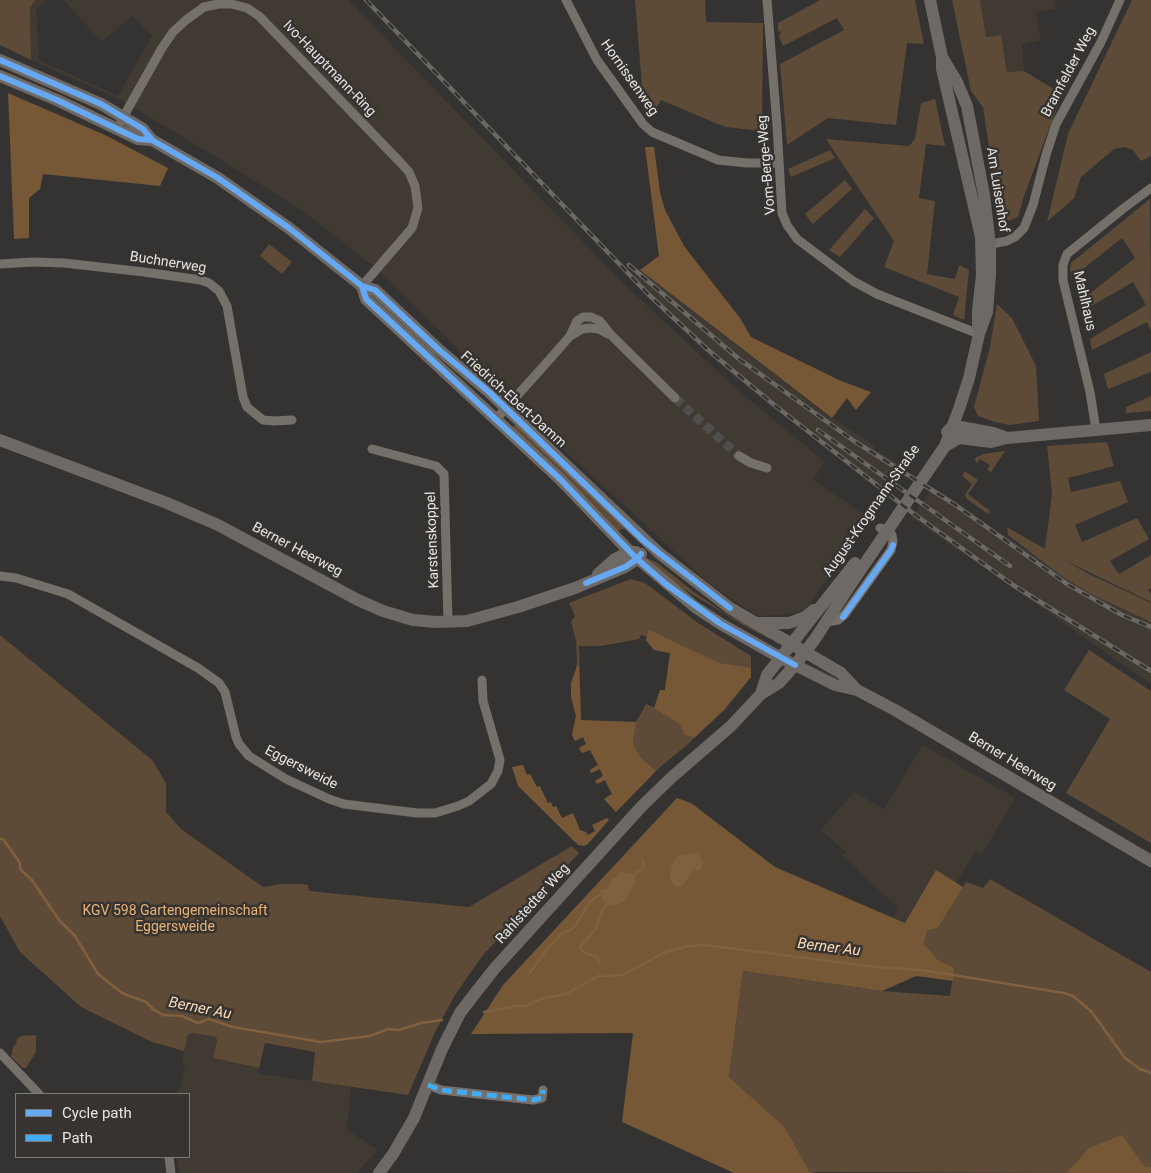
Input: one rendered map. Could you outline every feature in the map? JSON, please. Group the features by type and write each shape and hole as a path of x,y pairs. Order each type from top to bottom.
{"main road":[{"name":"Am Luisenhof","path":"930,0 942,57 963,94 967,106 984,195 986,245 990,275 986,312 978,334 969,378 959,409 958,431 945,446"},
{"name":"Friedrich-Ebert-Damm","path":"0,60 71,90 120,123"},
{"name":"Friedrich-Ebert-Damm","path":"0,76 57,100 120,123 143,129 152,140 218,178 254,202 362,286 375,290 506,409 638,551"},
{"name":"Friedrich-Ebert-Damm","path":"362,286 366,299 638,551"},
{"path":"958,431 992,442 1007,438 1151,425"},
{"name":"August-Krogmann-Straße","path":"795,665 827,622 939,442 958,431"},
{"name":"Berner Heerweg","path":"0,440 159,500 218,525 306,573 383,611 413,620 448,622 484,617 554,596 625,567 638,551"},
{"name":"August-Krogmann-Straße","path":"780,658 884,529 945,446"},
{"name":"Berner Heerweg","path":"638,551 674,564 723,603 841,673 856,690"},
{"name":"Berner Heerweg","path":"638,551 674,590 721,624 780,658 835,686 856,690 895,710 1151,861"},
{"path":"754,623 777,624 798,620 823,604"},
{"name":"Rahlstedter Weg","path":"761,694 767,675 780,658"},
{"name":"Rahlstedter Weg","path":"384,1171 414,1118 442,1049 460,1013 495,968 642,806 672,777 731,726 761,694 779,683 795,665"}],"street":[{"name":"Hornissenweg","path":"566,0 597,60 643,124 652,132 718,160 747,163 779,163"},
{"name":"Vom-Berge-Weg","path":"767,0 782,213 787,224 797,239 841,274 877,294 978,334"},
{"name":"Bramfelder Weg","path":"986,245 1008,241 1024,228 1033,205 1056,124 1101,42 1120,0"},
{"name":"Ivo-Hauptmann-Ring","path":"120,123 162,48 173,32 186,20 204,7 218,4 239,5 253,12 399,161 409,172 416,186 418,208 412,228 362,286"},
{"name":"Mahlhaus","path":"1096,430 1090,390 1063,280 1062,266 1067,254 1151,188"},
{"name":"Buchnerweg","path":"0,264 55,262 144,272 201,280 209,283 219,291 227,306 243,397 247,407 263,420 292,420"},
{"path":"496,420 570,336 581,318 591,317 600,321 611,335 676,398"},
{"path":"591,317 599,329"},
{"path":"570,336 582,329 599,329 611,335"},
{"name":"Karstenskoppel","path":"372,449 436,466 444,474 448,622"},
{"path":"739,456 751,464 766,468"},
{"name":"Eggersweide","path":"0,576 16,578 68,594 198,668 219,684 226,692 236,738 250,756 286,778 329,799 344,804 417,813 435,812 469,801 491,784 498,771 500,760 482,701 482,680"},
{"path":"0,1053 38,1093"},
{"path":"428,1085 441,1090 533,1100 542,1098 543,1090"},
{"path":"169,1158 171,1173"}],"shaded area":[{"path":"36,0 47,0 36,9 39,60 118,96 152,36 132,16 102,42 63,0 348,0 625,285 740,392 825,462 813,480 868,517 836,561 835,568 807,608 797,613 763,616 754,614 711,585 507,398 382,273 302,210 119,99 31,60 30,7"},
{"path":"980,0 1055,0 1056,9 1035,12 1041,40 1022,45 1024,71 1007,72 1001,35 986,37"},
{"path":"8,93 105,135 168,168 160,186 43,174 40,189 29,198 29,238 14,239"},
{"path":"645,147 654,147 660,192 665,210 684,246 740,318 751,337 841,381 871,392 856,410 847,398 832,418 640,270 659,256"},
{"path":"640,270 822,412 875,446 874,449 898,464 880,490 720,365 631,280"},
{"path":"933,487 1091,594 1151,622 1151,684 912,518"},
{"path":"649,630 719,663 751,668 751,677 724,710 695,737 685,735 680,724 654,708 660,690 665,690 670,653 654,650 646,640"},
{"path":"577,666 579,666 581,720 636,722 633,739 634,747 641,758 656,771 616,812 604,799 612,794 605,780 597,784 595,781 603,776 600,769 591,773 590,770 598,765 590,750 582,753 579,748 586,744 583,737 575,741 572,735 576,716 571,696 571,683"},
{"path":"923,745 1015,798 982,854 976,851 956,883 936,871 905,923 893,918 898,908 843,856 846,852 821,830 854,792 884,809"},
{"path":"523,765 527,775 530,774 537,787 540,786 548,803 551,802 553,807 556,806 562,818 573,813 580,830 588,835 595,831 592,825 607,818 609,820 588,844 584,846 578,845 518,786 512,767"},
{"path":"677,798 691,803 775,867 905,923 936,870 963,887 938,928 927,931 924,944 939,961 954,967 953,981 916,976 882,991 743,971 729,1077 785,1127 810,1172 816,1173 734,1173 622,1122 633,1033 471,1034 503,985"},
{"path":"692,853 699,855 703,862 701,870 693,871 681,887 676,887 670,880 672,865 677,856"},
{"path":"621,872 636,874 635,883 624,902 612,906 603,901 599,890 607,888 612,878"},
{"path":"193,1033 216,1037 217,1041 213,1058 259,1068 258,1074 351,1086 347,1130 378,1150 357,1173 179,1173 177,1158 190,1158 190,1093 178,1093 185,1066 182,1061 188,1035"},
{"path":"1122,1135 1145,1167 1151,1166 1151,1173 1066,1173 1089,1148"}],"green space":[{"path":"0,0 36,0 30,7 31,60 0,45"},
{"path":"635,0 705,0 706,22 763,23 762,131 725,127 661,100 653,114 644,110"},
{"path":"820,0 915,0 924,44 907,43 896,125 828,118 787,145 780,64 844,30 837,18 783,46 779,37 781,31 778,32 778,23"},
{"path":"952,0 980,0 986,37 1001,35 1007,72 1024,71 1062,94 1018,217 1002,223 983,107 971,91"},
{"path":"1132,0 1151,0 1151,156 1141,161 1133,150 1124,147 1114,149 1081,177 1074,198 1047,222 1068,134"},
{"path":"935,99 945,146 926,144 919,198 935,201 927,274 955,279 959,265 969,270 964,320 953,315 959,297 884,267 894,241 826,139 909,146 915,139 921,103"},
{"path":"830,150 835,158 791,177 788,169"},
{"path":"845,180 852,189 813,224 805,214"},
{"path":"1150,199 1151,331 1147,322 1092,350 1090,339 1146,305 1133,282 1081,312 1079,302 1135,258 1122,238 1073,277 1070,270 1071,263"},
{"path":"865,209 874,218 840,257 829,250"},
{"path":"269,244 292,262 282,274 260,256"},
{"path":"997,304 1012,318 1036,366 1039,421 1009,425 995,422 978,416 974,407 990,347"},
{"path":"1151,352 1151,372 1108,389 1104,374"},
{"path":"1151,396 1151,411 1126,413 1126,407"},
{"path":"516,424 625,528 615,532 512,428"},
{"path":"1107,442 1114,466 1068,478 1071,492 1120,481 1128,502 1075,525 1082,542 1137,518 1149,539 1110,561 1119,574 1151,555 1151,588 1148,590 1151,594 1151,602 1064,560 1151,603 1151,622 1091,594 1063,577 1008,535 1007,527 1045,549 1052,494 1047,446"},
{"path":"1005,451 991,472 987,470 990,465 980,459 977,463 975,460 975,458 983,454"},
{"path":"965,471 978,480 968,494 990,511 988,514 967,499 965,495 972,484 962,476"},
{"path":"646,558 656,562 726,614 772,637 770,639 745,626 670,581"},
{"path":"631,579 645,583 698,623 751,656 751,677 724,710 659,768 616,812 604,799 612,794 605,780 597,784 595,781 603,776 600,769 591,773 590,770 598,765 590,750 582,753 579,748 586,744 583,737 575,741 572,735 576,716 571,696 571,683 576,672 577,662 576,640 571,622 575,616 569,603","holes":["641,635 647,637 646,640 654,650 670,653 665,690 660,690 655,708 646,704 636,722 581,721 579,646 601,646 639,639"]},
{"name":"KGV 598 Gartengemeinschaft Eggersweide","path":"0,635 152,760 166,783 166,812 181,829 263,887 303,884 308,885 309,891 469,907 572,846 579,853 483,955 455,995 435,1032 408,1095 312,1081 315,1052 265,1043 259,1068 213,1058 217,1041 216,1037 192,1033 188,1035 184,1051 152,1042 81,1007 20,952 0,916"},
{"path":"1089,650 1151,691 1151,843 1066,793 1110,719 1064,690"},
{"path":"990,879 1151,972 1151,1166 1145,1167 1089,1148 1066,1173 810,1172 785,1127 729,1077 743,971 882,991 950,996 954,967 939,961 924,944 927,931 938,928 966,882 983,888"},
{"path":"36,1035 36,1052 26,1068 23,1068 11,1057 13,1047 17,1043 16,1040 21,1036"}],"waterway":[{"name":"Berner Au","path":"0,839 3,839 20,863 20,869 32,880 59,920 75,936 98,974 122,993 146,1002 163,1015 182,1016 198,1023 209,1019 233,1027 321,1042 370,1036 388,1029 399,1030 421,1023 442,1020"},
{"path":"636,874 636,871 641,870 644,866 642,860"},
{"path":"530,973 547,949 562,933 569,931 576,925 590,901 601,894"},
{"path":"599,962 597,957 583,952 580,947 596,928 603,908 608,903"},
{"name":"Berner Au","path":"484,1012 526,1006 540,999 566,994 598,976 623,975 665,952 689,946 705,945 877,967 922,970 1064,993 1073,996 1091,1011 1125,1058 1140,1069 1151,1073"}],"tunnel":[{"path":"675,398 739,456"}],"railway":[{"path":"366,0 649,295 707,349 773,404 914,514 1013,585 1151,671"},
{"path":"629,265 739,359 854,441 954,504 1067,584 1122,615 1151,627"},
{"path":"818,430 1010,566"}],"marked path":[{"path":"428,1085 441,1090 533,1100 542,1098 543,1090"}],"cycle path":[{"path":"0,60 101,104 143,129 152,140 218,178 289,228 362,286 375,290 438,349 489,392 643,540 730,608"},
{"path":"0,76 57,100 138,139 152,140"},
{"path":"362,286 366,299 560,479 637,559 667,585 721,624 795,665"},
{"path":"843,617 893,545"},
{"path":"586,583 625,567 641,554"}]}
